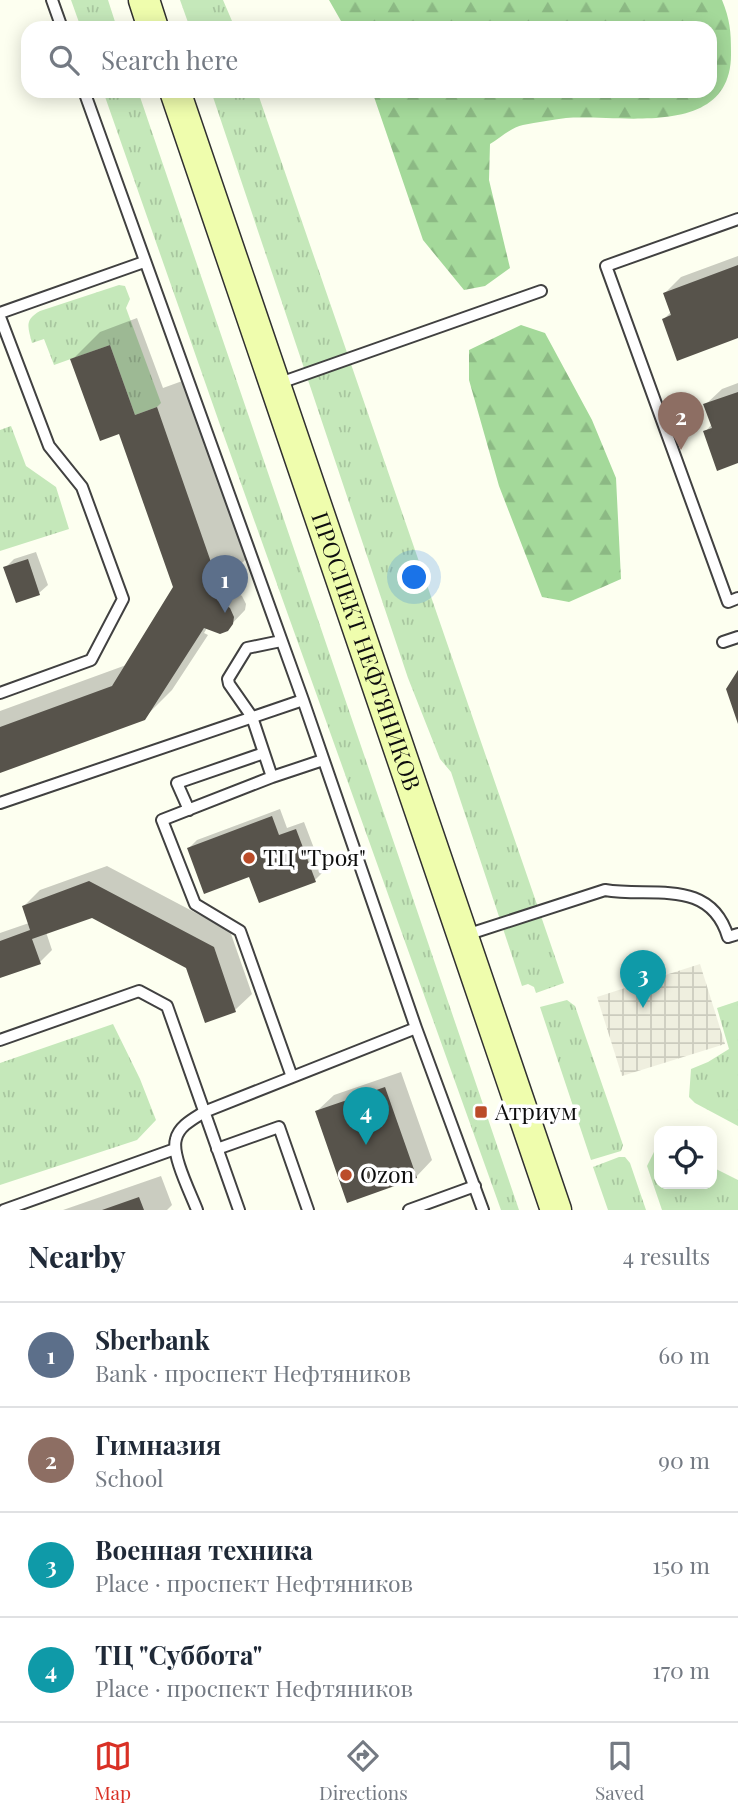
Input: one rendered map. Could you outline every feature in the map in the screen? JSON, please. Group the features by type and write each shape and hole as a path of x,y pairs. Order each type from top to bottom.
{"main road":[{"path":"144,0 151,21"},
{"name":"ПРОСПЕКТ НЕФТЯНИКОВ","path":"177,98 556,1210"}],"lane":[{"path":"52,0 60,21"},
{"path":"86,98 483,1210"},
{"path":"738,219 606,266 728,602 738,598"},
{"path":"0,693 91,660 123,599 82,487 48,446 0,315 144,262"},
{"path":"274,385 541,291"},
{"path":"723,642 738,637"},
{"path":"272,777 253,717 232,690 229,679 247,648 281,641"},
{"path":"0,803 303,700"},
{"path":"189,810 177,783 264,753"},
{"path":"292,1077 240,931 195,904 162,820 323,760"},
{"path":"463,936 605,890 618,893 669,891 700,901 722,919 727,937 738,934"},
{"path":"0,1040 139,991 167,1006 239,1210"},
{"path":"197,1210 175,1149 176,1137 188,1122 204,1112 416,1028"},
{"path":"217,1149 279,1127 308,1210"},
{"path":"4,1210 175,1149"},
{"path":"409,1210 475,1186"}],"green space":[{"path":"71,0 108,0 115,21 78,21"},
{"path":"180,0 223,0 232,21 188,21"},
{"path":"329,0 722,0 728,20 731,52 727,80 717,95 717,21 341,21"},
{"path":"105,98 140,98 519,1210 501,1210"},
{"path":"213,98 259,98 564,983 536,993 534,987 528,984 522,986 451,772 440,759 408,678"},
{"path":"374,98 715,98 694,110 670,116 643,119 566,118 523,125 490,144 489,180 510,268 485,286 464,290 423,240"},
{"path":"119,285 125,286 130,299 126,308 161,403 135,415 110,345 54,365 44,339 32,343 29,328 29,321 40,311"},
{"path":"521,325 545,333 592,420 616,478 621,579 569,602 542,597 499,486 469,380 469,350"},
{"path":"11,426 26,466 56,487 69,529 0,551 0,430"},
{"path":"567,1000 575,1006 623,1145 621,1151 591,1160 540,1007"},
{"path":"738,1001 738,1126 695,1103 689,1097 691,1069 729,1049 717,1008"},
{"path":"113,1024 140,1079 156,1120 137,1140 0,1185 0,1063"},
{"path":"654,1152 654,1187 647,1166"},
{"path":"625,1157 630,1163 646,1210 608,1210 593,1167"},
{"path":"717,1170 738,1180 738,1210 662,1210 655,1189 717,1189"}],"shaded area":[{"path":"700,964 725,1044 622,1076 597,997"}],"building":[{"path":"738,265 738,338 677,361 662,319 671,315 663,293"},
{"path":"110,345 135,415 157,407 220,588 217,600 230,608 234,617 233,624 228,631 220,634 204,628 145,720 0,773 0,727 112,686 173,587 119,434 100,441 70,359"},
{"path":"738,392 738,463 717,471 703,431 712,428 703,404"},
{"path":"28,559 40,595 16,603 3,567"},
{"path":"738,670 738,724 726,689"},
{"name":"ТЦ \"Троя\"","path":"272,816 279,835 296,829 316,882 259,903 249,877 204,894 187,848"},
{"path":"89,881 214,947 236,1012 205,1023 186,968 92,918 32,939 41,964 0,978 0,941 30,930 22,906"},
{"path":"385,1087 417,1178 347,1203 315,1111"},
{"path":"139,1197 144,1210 102,1210"}],"place":[{"name":"Гимназия","path":"681,450"},
{"name":"Sberbank","path":"225,613"},
{"name":"ТЦ \"Троя\"","path":"249,858"},
{"name":"Военная техника","path":"643,1008"},
{"name":"Атриум","path":"481,1112"},
{"name":"ТЦ \"Суббота\"","path":"366,1145"},
{"name":"Ozon","path":"346,1175"}]}
